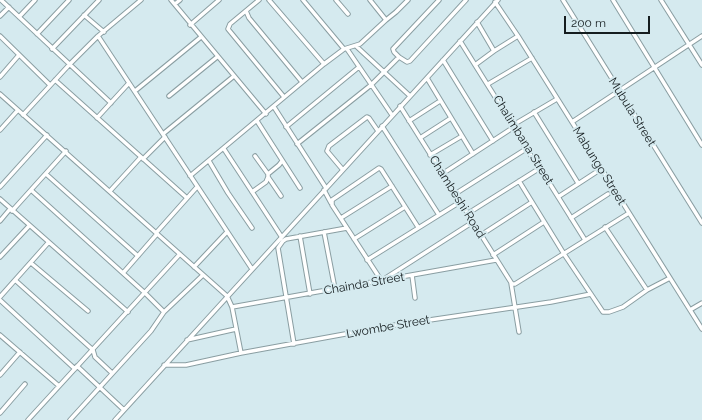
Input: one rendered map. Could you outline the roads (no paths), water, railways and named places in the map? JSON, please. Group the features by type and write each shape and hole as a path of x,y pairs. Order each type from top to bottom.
{"street":[{"path":"2,0 68,65 111,103"},
{"path":"19,17 35,0"},
{"path":"37,34 69,0"},
{"path":"52,49 99,0"},
{"path":"23,114 68,65 98,36 141,0"},
{"path":"170,0 266,114"},
{"path":"174,4 180,0"},
{"path":"190,24 219,0"},
{"path":"260,0 230,24 228,29 284,97"},
{"path":"269,0 324,64"},
{"path":"303,0 346,49 392,115"},
{"path":"336,0 348,14"},
{"path":"370,0 386,20"},
{"path":"190,176 324,64 346,49 360,44 408,0"},
{"path":"439,0 393,50 399,57 408,62 410,61 466,0"},
{"name":"Mubula Street","path":"563,0 702,223"},
{"path":"613,0 702,145"},
{"path":"661,0 702,65"},
{"path":"115,420 227,296 281,240 325,189 496,1"},
{"name":"Mabungo Street","path":"496,1 702,330"},
{"path":"0,16 9,7"},
{"path":"246,11 249,18 302,82"},
{"path":"84,15 104,32"},
{"path":"477,22 494,51"},
{"path":"0,36 50,85"},
{"path":"98,36 252,269"},
{"path":"475,64 518,36"},
{"path":"572,122 702,36"},
{"path":"135,91 201,37"},
{"name":"Chalimbana Street","path":"460,41 514,126 526,149 540,168 585,240"},
{"path":"356,46 410,96"},
{"path":"0,77 19,55"},
{"path":"169,96 217,57"},
{"path":"297,144 372,85 399,57"},
{"path":"488,84 532,58"},
{"path":"443,60 493,141"},
{"path":"286,126 359,67"},
{"path":"110,191 164,135 234,76"},
{"path":"427,78 473,154"},
{"path":"55,80 187,198"},
{"path":"97,118 129,82"},
{"path":"0,94 66,151 156,234 227,296 232,307 241,353"},
{"path":"442,174 534,112 557,99"},
{"path":"409,121 440,101"},
{"name":"Chambeshi Road","path":"400,106 510,283 516,307 519,332"},
{"path":"274,107 325,189 331,203 367,260 382,280 473,222"},
{"path":"0,130 18,110"},
{"path":"534,112 578,183"},
{"path":"343,170 327,151 329,146 367,116 378,131"},
{"path":"420,138 451,118"},
{"path":"257,121 300,188"},
{"path":"382,126 439,215"},
{"path":"1,184 47,135"},
{"path":"430,155 462,136"},
{"path":"224,148 281,240"},
{"path":"455,194 526,149"},
{"path":"0,221 31,190 66,151"},
{"path":"255,156 281,196"},
{"path":"252,192 266,182 268,176 280,165 282,160"},
{"path":"209,161 228,193 252,228"},
{"path":"331,203 334,198 379,168 418,227"},
{"path":"468,214 540,168"},
{"path":"558,197 601,169"},
{"path":"46,174 138,256"},
{"path":"519,181 601,311 606,313 623,307 647,290 670,278"},
{"path":"341,218 392,186"},
{"path":"123,273 197,187"},
{"path":"31,190 145,292 164,312"},
{"path":"572,218 608,194"},
{"path":"0,199 48,243 128,312"},
{"path":"367,260 460,202"},
{"path":"481,235 532,202"},
{"path":"354,239 405,207"},
{"path":"510,283 516,284 629,212"},
{"path":"493,255 544,222"},
{"path":"0,257 29,226"},
{"path":"605,227 647,290"},
{"path":"281,240 347,228"},
{"path":"194,267 228,232"},
{"path":"324,232 335,289"},
{"path":"300,236 310,294"},
{"path":"281,240 278,248 278,255 294,344"},
{"path":"48,243 0,299 124,410"},
{"path":"28,420 180,254"},
{"name":"Chainda Street","path":"232,307 496,260"},
{"path":"31,263 88,311"},
{"path":"70,420 151,331 164,312 203,274"},
{"path":"412,275 415,298"},
{"path":"15,280 93,350 95,357 112,373"},
{"name":"Lwombe Street","path":"164,365 186,365 241,353 389,326 551,302 591,294"},
{"path":"690,310 702,303"},
{"path":"187,340 236,329"},
{"path":"0,335 59,386"},
{"path":"0,375 20,352"},
{"path":"0,413 25,384"}]}
